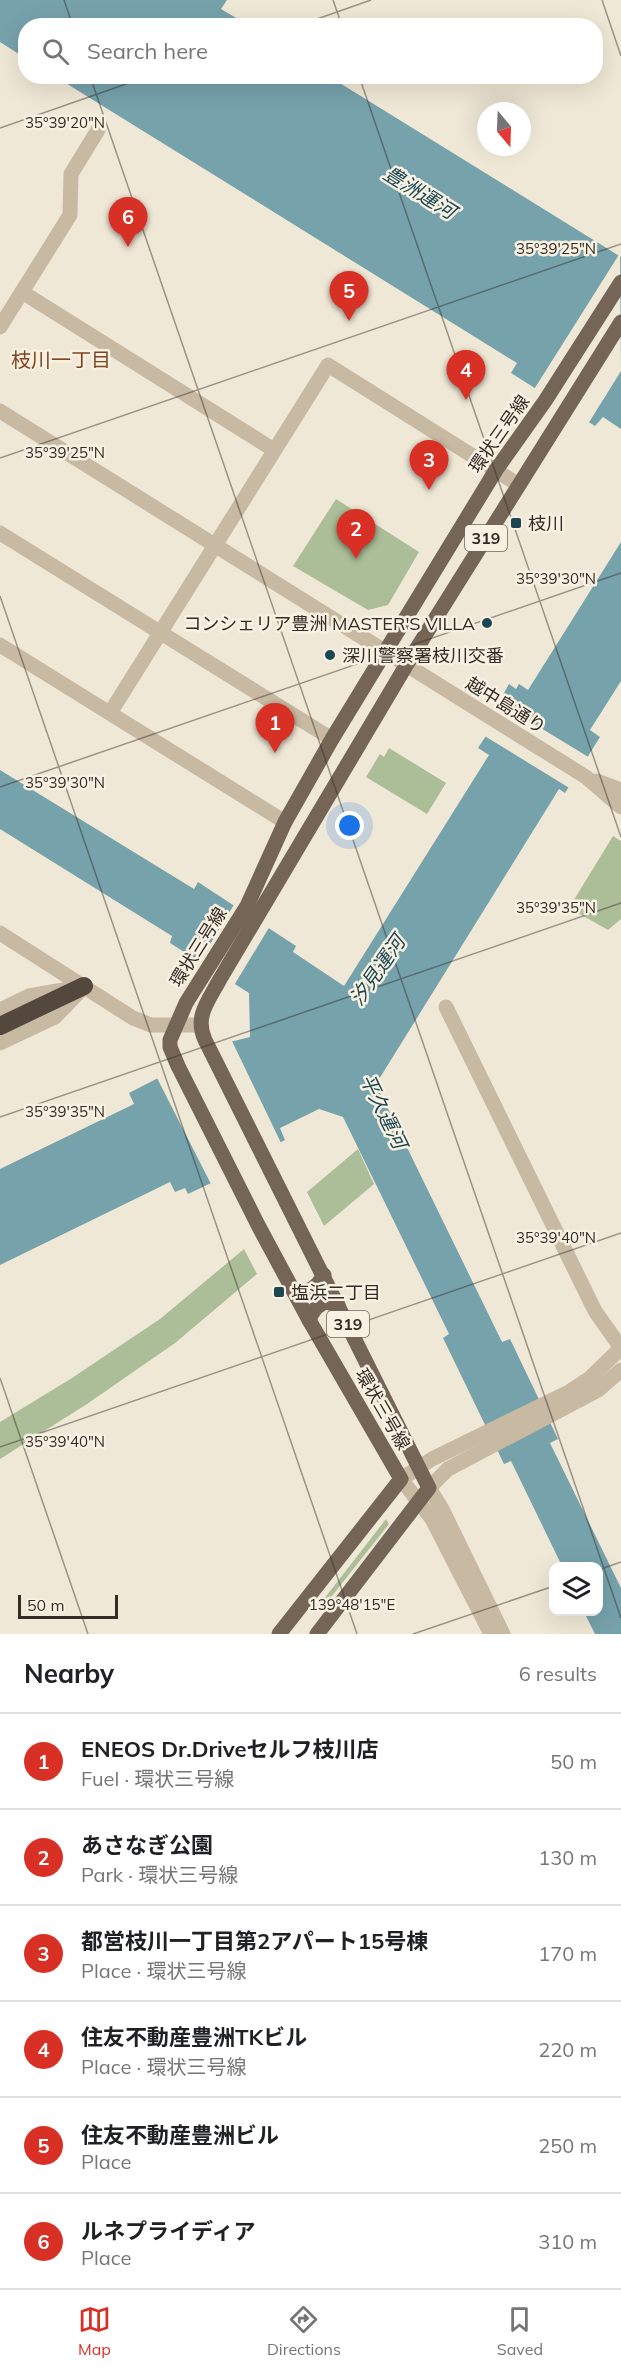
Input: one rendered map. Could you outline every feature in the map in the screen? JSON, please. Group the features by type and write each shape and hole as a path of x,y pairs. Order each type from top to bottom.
{"highway":[{"path":"0,1026 84,986"}],"main road":[{"name":"環状三号線","path":"429,1488 199,1025 205,1007 253,910 285,822 332,739 496,470 545,401 621,282"},
{"name":"環状三号線","path":"279,1634 401,1479 309,1320 178,1066 170,1047 175,1026 207,970 253,910 621,322"},
{"path":"294,1292 308,1292 318,1286 324,1275"},
{"path":"309,1320 312,1310 317,1306 325,1302 338,1305"},
{"path":"316,1634 429,1488"}],"street":[{"path":"0,327 70,216 70,174 98,130"},
{"path":"22,292 274,450"},
{"path":"110,713 328,365 519,485"},
{"name":"越中島通り","path":"0,411 586,777 621,807"},
{"path":"0,533 332,739"},
{"path":"0,645 285,822"},
{"name":"越中島通り","path":"586,777 621,790"},
{"path":"0,933 134,1018 151,1024 199,1025"},
{"path":"0,1010 29,996 84,986"},
{"path":"0,1043 55,1017 84,986"},
{"path":"446,1007 595,1311 621,1348 590,1378 552,1408"},
{"path":"491,1634 432,1519 401,1479 417,1467 598,1390 621,1370"},
{"path":"485,1440 448,1469 429,1488 442,1509 503,1634"}],"green space":[{"path":"336,499 419,552 388,605 368,610 293,566"},
{"path":"389,748 446,783 427,814 366,777 380,754 384,757"},
{"path":"613,836 621,841 621,919 608,930 569,908"},
{"path":"358,1149 374,1184 324,1226 307,1192"},
{"path":"244,1249 257,1274 175,1343 87,1404 0,1459 0,1422 72,1378 160,1319"},
{"path":"386,1519 389,1524 328,1601 324,1599"}],"water":[{"path":"0,0 227,0 221,9 236,18 18,18 18,54 0,42"},
{"name":"豊洲運河","path":"67,84 341,84 621,257 621,429 603,417 595,426 511,373 517,363"},
{"path":"621,542 621,681 590,730 600,737 565,793 559,789 376,1084 502,1342 510,1339 558,1439 550,1443 621,1588 621,1634 595,1634 586,1616 603,1616 603,1562 560,1562 511,1461 504,1464 443,1338 449,1334 343,1117 319,1109 280,1128 285,1140 277,1144 280,1150 188,1194 185,1188 175,1192 170,1182 0,1265 0,1169 134,1104 129,1093 226,1043 250,1037 249,993 170,943 172,936 0,829 0,770 194,889 198,882 296,946 293,952 344,986 489,755 478,748 506,705 500,700 509,684 516,689 519,684 528,690"}],"pier":[{"path":"620,253 621,371 588,424 533,391"},
{"path":"500,703 590,758 571,789 483,735 502,705"},
{"path":"235,903 270,926 233,987 198,964"},
{"path":"231,1039 283,1151 212,1186 156,1076"}],"place":[{"name":"ルネプライディア","path":"128,247"},
{"name":"住友不動産豊洲ビル","path":"349,321"},
{"name":"住友不動産豊洲TKビル","path":"466,400"},
{"name":"都営枝川一丁目第2アパート15号棟","path":"429,490"},
{"name":"枝川","path":"516,523"},
{"name":"あさなぎ公園","path":"356,559"},
{"name":"コンシェリア豊洲 MASTER'S VILLA","path":"487,623"},
{"name":"深川警察署枝川交番","path":"330,655"},
{"name":"ENEOS Dr.Driveセルフ枝川店","path":"275,753"},
{"name":"塩浜二丁目","path":"279,1292"}],"district":[{"name":"枝川一丁目","path":"61,359"}],"water label":[{"name":"汐見運河","path":"377,970"},
{"name":"平久運河","path":"384,1111"}]}
